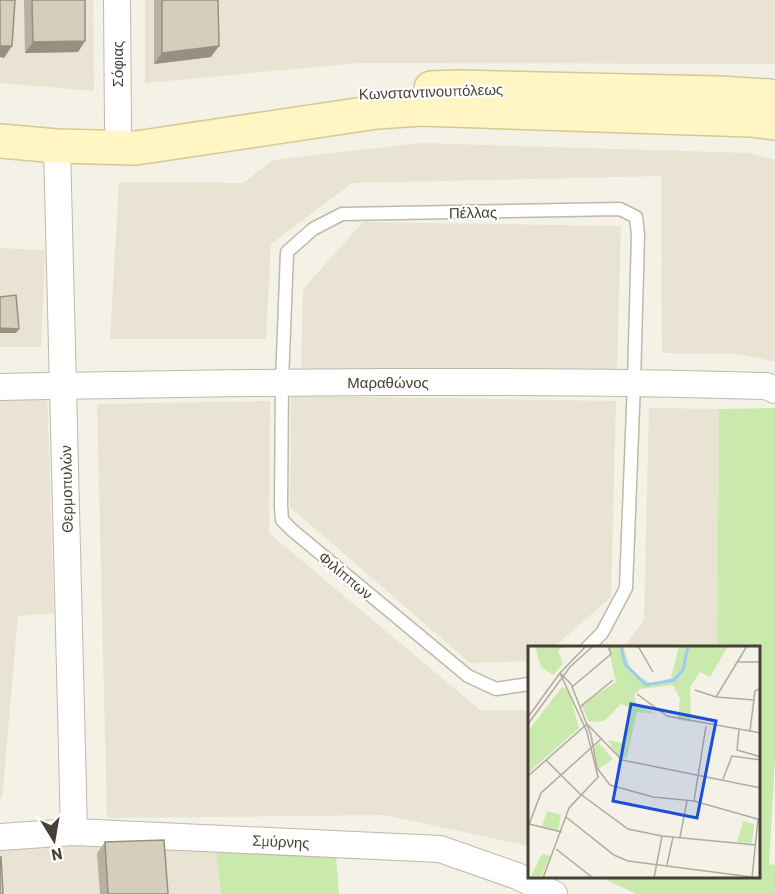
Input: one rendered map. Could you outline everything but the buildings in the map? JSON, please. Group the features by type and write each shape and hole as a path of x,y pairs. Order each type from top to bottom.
{"main road":[{"name":"Κωνσταντινουπόλεως","path":"57,146 118,127 392,89 457,87 694,92 775,98"},
{"name":"Κωνσταντινουπόλεως","path":"0,141 57,146 136,148 377,112 421,109 751,120 775,123"}],"street":[{"name":"Σόφιας","path":"117,0 118,127"},
{"name":"Θερμοπυλών","path":"57,146 75,832"},
{"name":"Μαραθώνος","path":"0,387 282,382 634,382 766,386 775,390"},
{"name":"Σμύρνης","path":"0,837 75,832 440,849 517,876 554,894"}],"lane":[{"name":"Πέλλας","path":"282,382 287,252 313,229 342,214 620,209 636,218 638,235 634,382"},
{"name":"Φιλίππων","path":"282,382 282,520 468,676 496,689 528,684"},
{"path":"589,646 602,633 626,588 634,382"}],"shaded area":[{"path":"0,0 93,0 94,91 0,83"},
{"path":"145,0 775,0 775,64 359,63 145,83"},
{"path":"421,143 749,153 775,160 775,362 739,354 662,353 661,176 352,183 271,244 266,339 110,339 119,182 243,183 273,160"},
{"path":"363,222 621,226 617,370 301,371 303,289"},
{"path":"0,248 45,250 41,347 0,347"},
{"path":"47,391 54,613 18,616 2,799 0,799 0,394"},
{"path":"291,396 616,401 611,597 555,646 528,646 528,661 470,663 290,507"},
{"path":"270,401 269,533 480,710 528,710 528,846 384,815 107,818 97,404"},
{"path":"649,408 719,409 717,646 624,646 644,620"},
{"path":"215,838 221,894 0,894 0,847"}],"green space":[{"path":"775,408 775,759 769,864 775,865 775,894 637,894 604,879 760,879 760,646 717,646 719,409"},
{"path":"334,833 339,894 221,894 215,838"}]}
